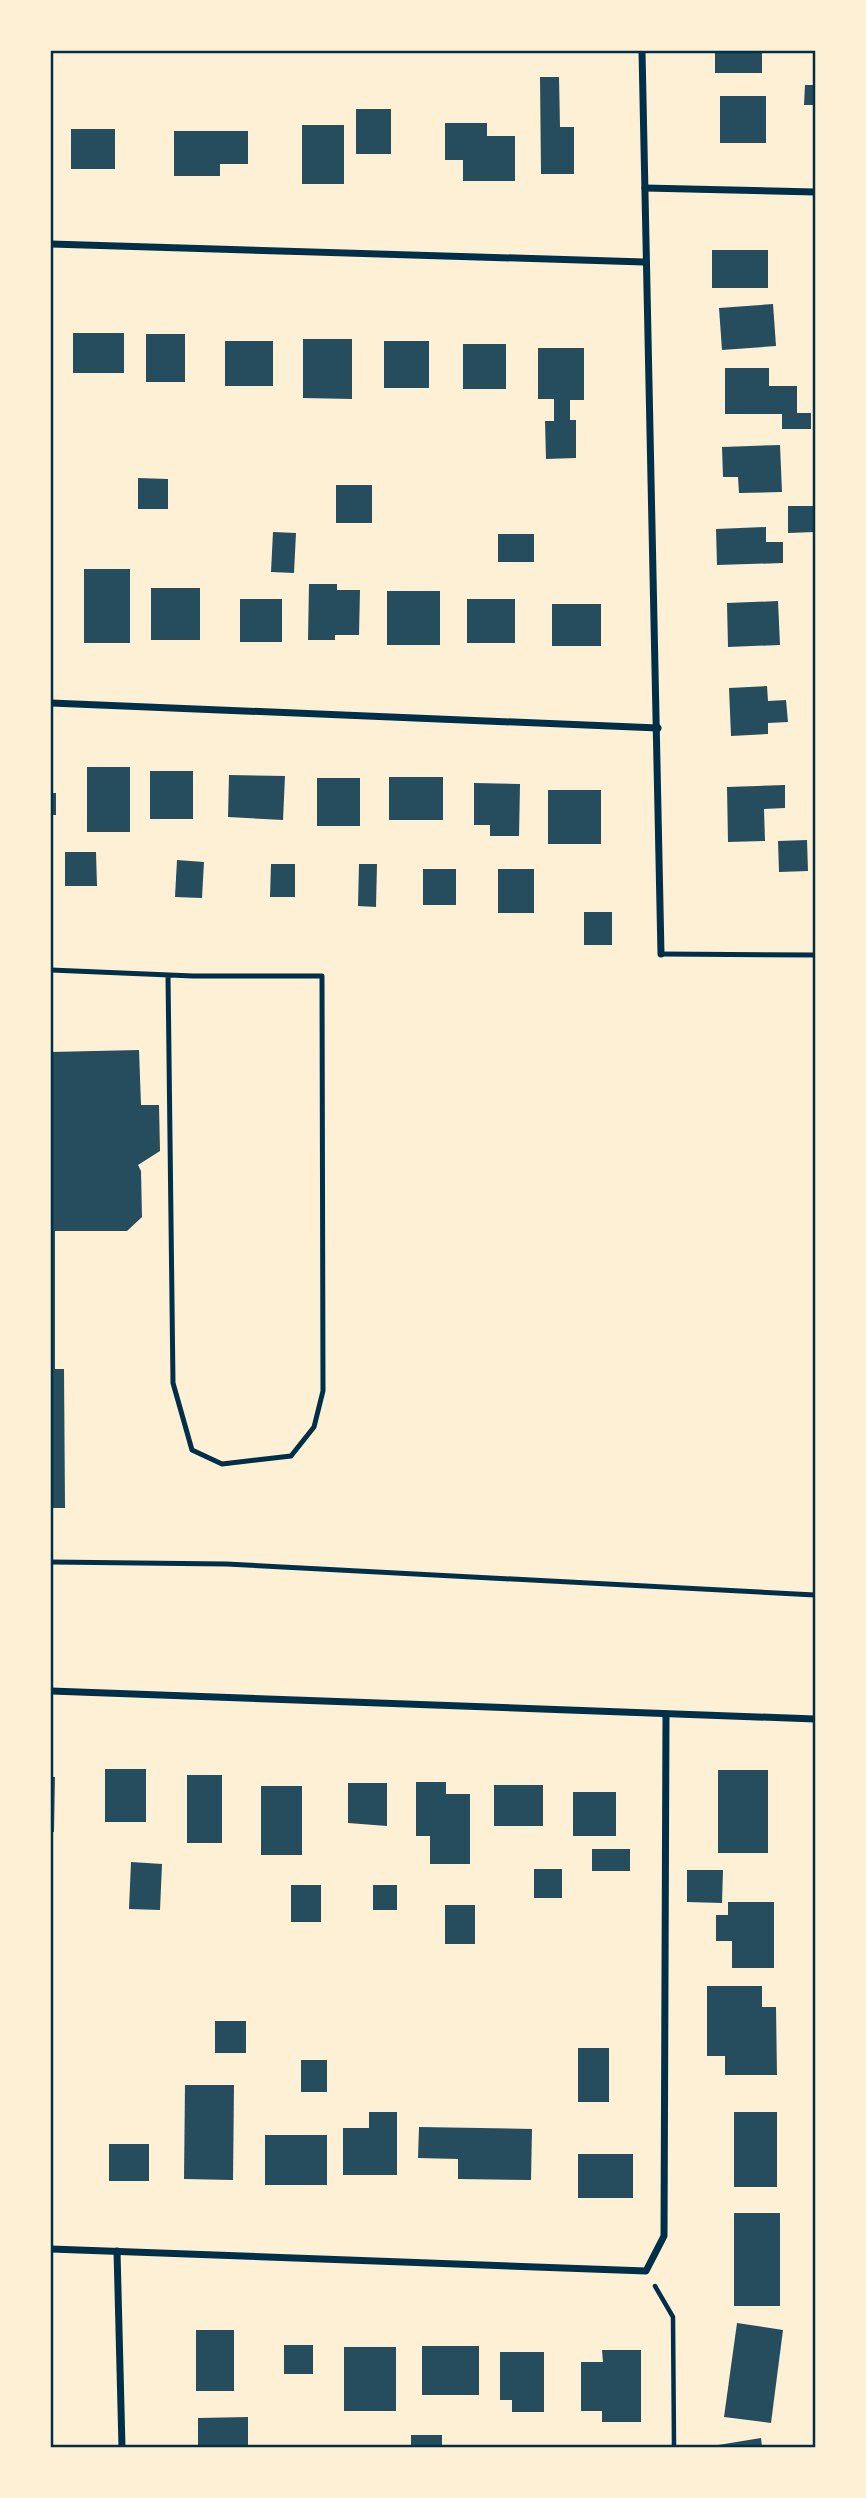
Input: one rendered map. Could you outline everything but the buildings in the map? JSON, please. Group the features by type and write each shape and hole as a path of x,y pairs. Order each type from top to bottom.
{"street":[{"path":"642,51 644,262 658,729 661,954"},
{"path":"645,188 815,192"},
{"path":"51,244 644,262"},
{"path":"51,703 658,729"},
{"path":"51,1691 815,1719"},
{"path":"51,2249 646,2270 664,2236 666,1714"},
{"path":"117,2251 122,2447"}],"lane":[{"path":"661,954 815,955"},
{"path":"51,970 167,975 322,976 323,1391 314,1427 291,1456 222,1464 192,1450 173,1383 167,975"},
{"path":"51,1562 226,1564 815,1595"}],"path":[{"path":"646,2270 673,2317 674,2447"}]}
